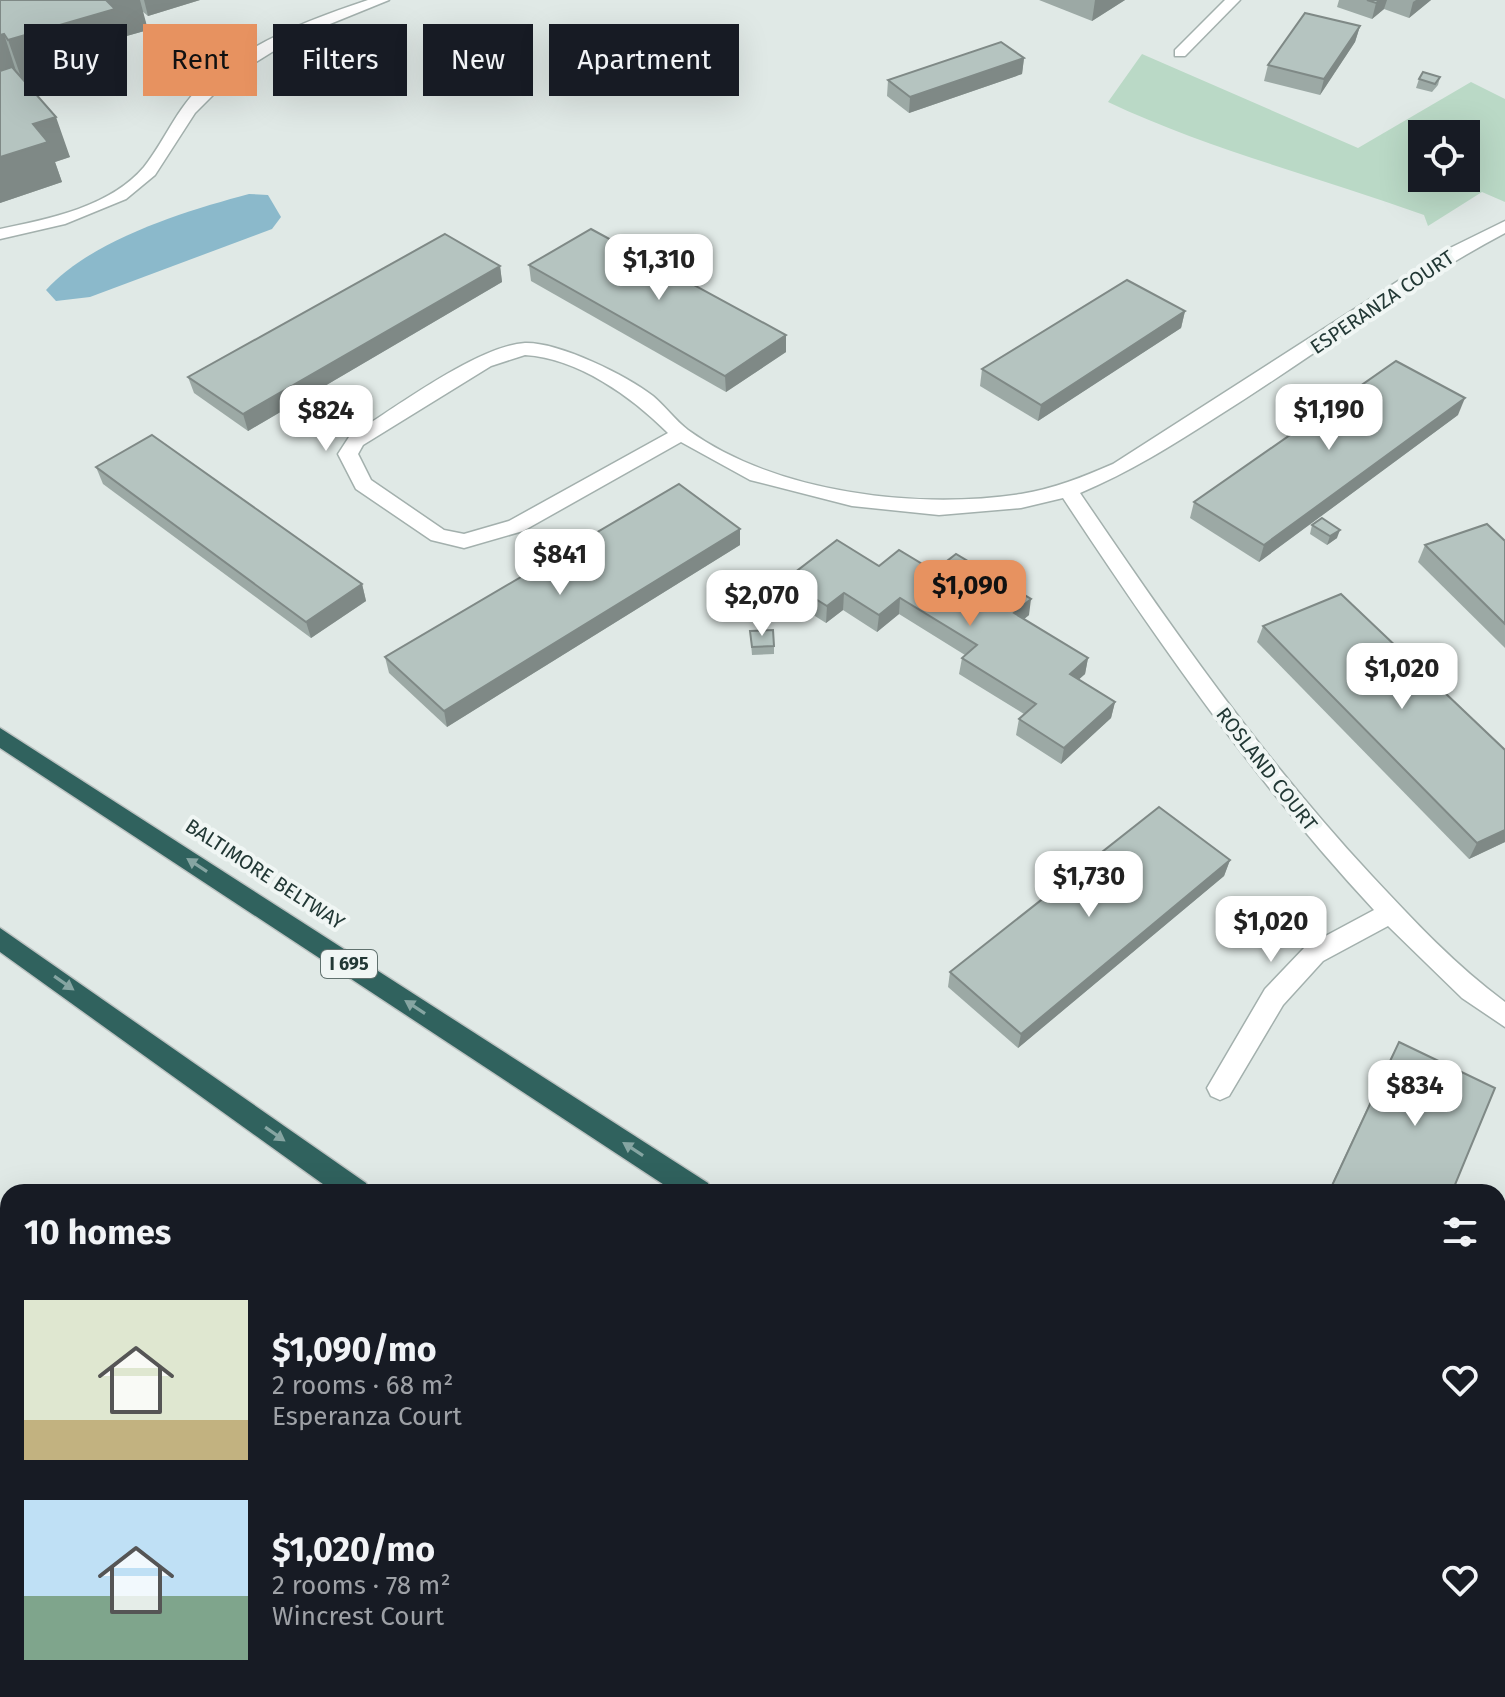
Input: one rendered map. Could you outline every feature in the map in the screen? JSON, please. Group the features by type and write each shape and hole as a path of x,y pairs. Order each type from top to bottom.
{"highway":[{"name":"BALTIMORE BELTWAY","path":"0,737 686,1184"},
{"path":"0,938 345,1184"}],"street":[{"path":"0,234 63,219 121,193 147,175 203,93 242,61 284,37 382,0"},
{"path":"1180,53 1233,0"},
{"name":"ESPERANZA COURT","path":"681,434 516,526 464,541 438,535 363,484 348,454 356,441 484,362 504,353 542,347 645,399 681,434 757,475 852,499 939,508 1021,501 1068,490 1131,462 1454,253 1505,226"},
{"name":"ROSLAND COURT","path":"1068,490 1126,577 1264,769 1329,848 1465,988 1505,1016"},
{"path":"1220,1088 1274,997 1314,954 1391,913"}],"green space":[{"path":"1142,54 1358,148 1471,82 1505,99 1505,202 1482,192 1428,226 1424,215 1225,149 1108,102"}],"water":[{"path":"249,194 268,195 281,217 272,229 90,297 56,301 46,290 65,272 113,242 197,209"}],"building":[{"path":"0,0 106,0 115,9 63,24 24,24 24,35 8,40 4,34 0,35"},
{"path":"1305,13 1360,26 1324,79 1268,65"},
{"path":"1001,42 1024,58 910,97 888,80"},
{"path":"12,67 24,81 24,96 38,96 56,117 33,124 48,142 0,157 0,71"},
{"path":"1423,72 1440,77 1435,84 1419,79"},
{"path":"591,229 786,335 725,376 529,265"},
{"path":"445,234 500,266 243,414 188,377"},
{"path":"1127,280 1185,311 1041,405 982,369"},
{"path":"1396,361 1465,398 1264,545 1194,502"},
{"path":"152,435 362,584 306,622 96,467"},
{"path":"679,484 740,529 444,711 385,657"},
{"path":"1322,518 1340,530 1330,536 1312,525"},
{"path":"1487,524 1505,541 1505,624 1425,545"},
{"path":"837,540 879,566 899,550 934,571 956,554 1031,599 1014,613 1088,658 1070,674 1115,702 1064,748 1019,719 1036,704 962,658 977,645 900,598 879,615 844,593 827,606 785,580"},
{"path":"1341,594 1505,750 1505,830 1477,843 1263,626"},
{"path":"773,630 774,646 752,647 750,631"},
{"path":"1159,807 1230,860 1021,1034 950,972"},
{"path":"1399,1042 1495,1088 1455,1184 1333,1184"}]}
